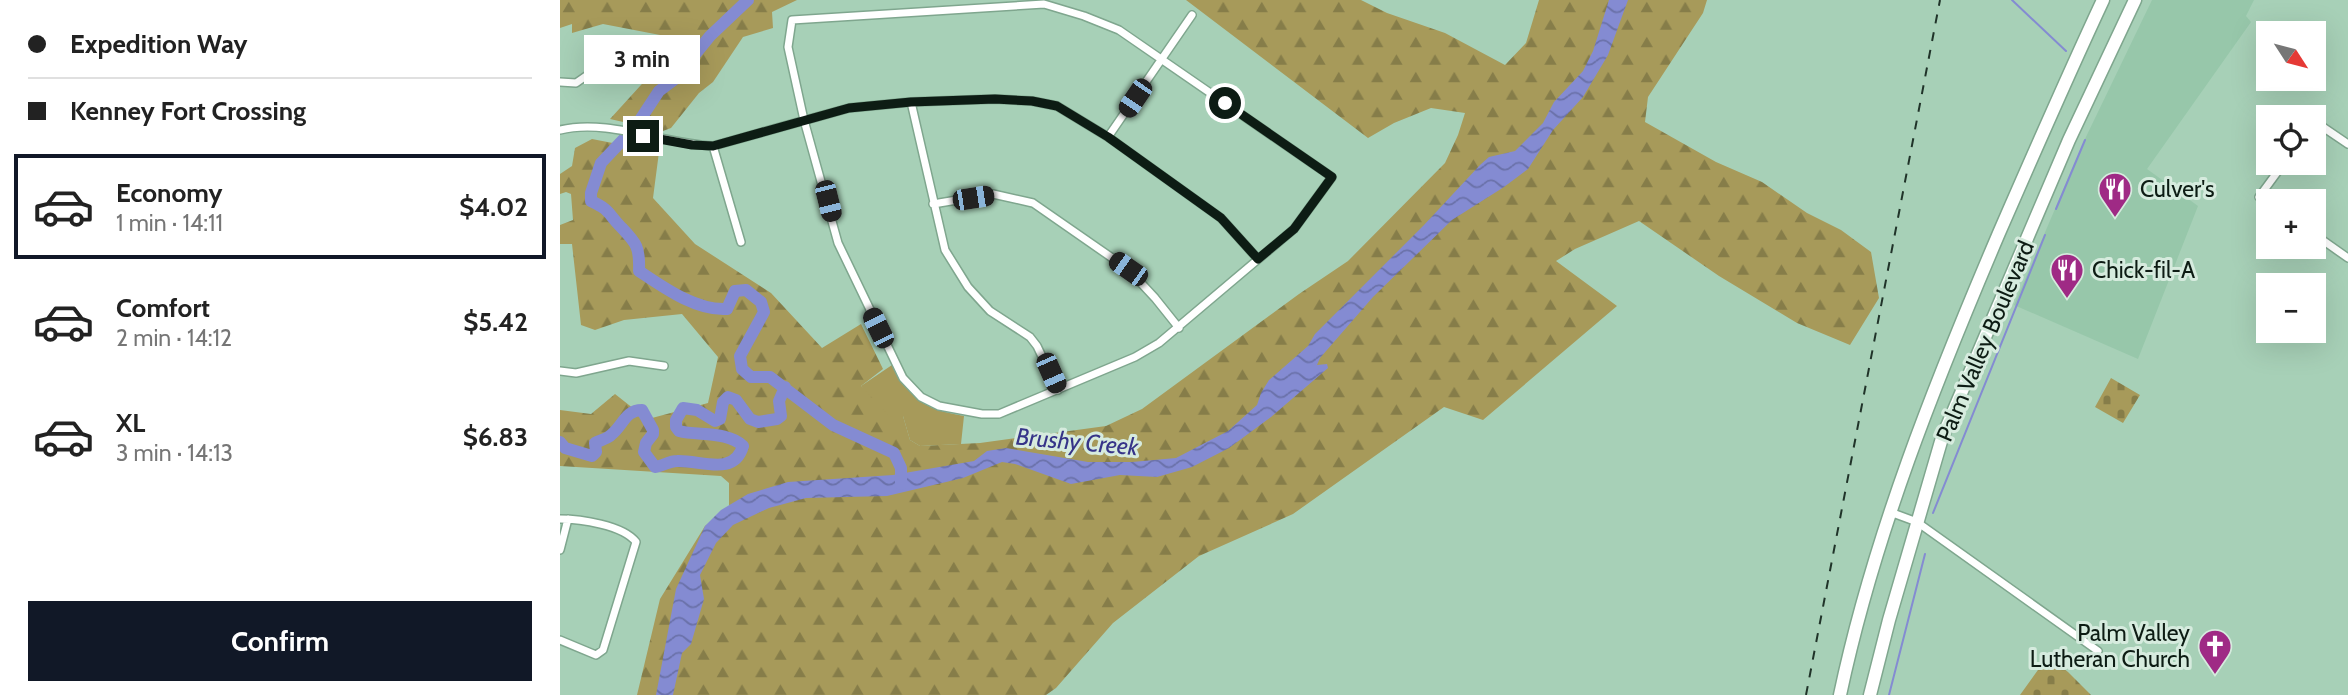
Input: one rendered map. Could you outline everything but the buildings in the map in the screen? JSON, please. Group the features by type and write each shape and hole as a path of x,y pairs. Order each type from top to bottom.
{"highway":[{"name":"Palm Valley Boulevard","path":"1840,695 1890,512 1915,436 1964,315 2102,0"},
{"name":"Palm Valley Boulevard","path":"1870,695 1942,438 2070,140 2135,0"}],"street":[{"path":"1044,4 1119,30 1161,59 1332,177 1294,229 1179,328 1135,357 1007,412 982,414 939,406 921,397 903,378 838,243 804,120 788,47 792,20 1044,4"},
{"path":"1108,137 1192,15"},
{"path":"560,82 576,82 599,67 637,58"},
{"path":"560,130 575,126 606,128 662,140 713,146 849,108 911,102 995,99 1032,101 1057,106 1108,137 1221,218 1258,259"},
{"path":"911,102 945,250 968,286 990,311 1030,337 1043,357 1058,390"},
{"path":"2326,129 2348,144"},
{"path":"713,146 741,242"},
{"path":"933,204 993,194 1033,203 1128,269 1179,328"},
{"path":"2326,242 2348,258"},
{"path":"560,371 576,373 629,361 664,366"},
{"path":"1890,512 1917,522 2098,651"},
{"path":"560,550 564,519 578,519 629,534 636,542 603,650 596,655 560,640"}],"shaded area":[{"path":"2152,0 2254,0 2246,16 2251,22 2147,169 2198,206 2138,359 2014,305 2084,141"}],"green space":[{"path":"560,0 797,0 772,12 773,28 743,37 713,82 699,93 671,128 663,131 610,119 651,74 660,35 603,24 572,33 572,24 560,28"},
{"path":"1186,0 1361,0 1387,13 1445,33 1505,65 1526,43 1539,0 1707,0 1703,13 1648,97 1645,122 1716,162 1762,182 1807,213 1841,230 1871,252 1879,298 1850,345 1797,323 1719,276 1639,221 1575,249 1556,261 1617,306 1483,420 1444,407 1293,514 1199,556 1113,623 1056,688 1046,695 637,695 660,599 705,526 729,508 729,483 721,476 560,466 560,410 591,414 615,394 634,409 652,418 708,403 718,357 682,314 624,320 595,330 581,325 572,244 560,244 560,225 573,220 571,194 560,194 560,174 572,166 575,148 592,139 659,152 653,198 695,244 771,293 822,348 861,324 883,369 861,386 903,416 910,440 920,446 980,443 1106,426 1142,409 1348,261 1445,163 1465,113 1431,108 1394,123 1368,138"},
{"path":"892,365 906,387 920,401 938,410 964,416 961,444 920,446 910,440 903,416 890,417 861,386"},
{"path":"2111,378 2140,395 2123,423 2095,407"},
{"path":"2048,656 2068,672 2091,695 2020,695"}],"water":[{"path":"1609,0 1628,0 1608,55 1583,97 1553,130 1528,169 1452,220 1373,297 1320,358 1317,365 1327,364 1328,368 1271,417 1229,448 1192,467 1157,477 1120,475 1071,484 1002,462 963,478 887,496 806,498 769,508 733,525 716,543 700,575 704,599 691,644 682,653 673,695 656,695 676,589 705,526 721,510 748,494 788,482 893,475 974,461 987,451 1006,448 1088,462 1176,458 1228,431 1257,405 1269,380 1308,346 1315,334 1480,165 1489,157 1515,151 1543,123 1554,102 1583,71 1593,51"}],"waterway":[{"path":"748,0 710,36 675,79 659,91 636,126 601,163 591,201 608,212 633,241 638,250 639,271 669,291 715,309 727,309 735,291 746,290 761,302 764,312 740,356 742,369 751,377 770,377 833,425 894,453 901,468 901,484"},
{"path":"2012,0 2066,51"},
{"path":"2056,209 2085,140"},
{"path":"1933,513 2045,235"},
{"path":"560,442 565,448 592,456 596,452 595,443 609,436 632,413 642,410 653,430 644,452 655,467 677,461 724,464 739,456 743,446 721,436 679,431 676,420 683,408 697,410 715,421 720,419 723,402 728,397 736,400 750,419 758,422 777,419 781,416 779,401 785,387"},
{"path":"1889,695 1925,554"}],"railway":[{"path":"1806,695 1940,0"}],"place":[{"name":"Culver's","path":"2115,219"},
{"name":"Chick-fil-A","path":"2067,300"},
{"name":"Palm Valley Lutheran Church","path":"2215,676"}],"route":[{"path":"643,136 713,146 849,108 911,102 995,99 1032,101 1057,106 1108,137 1221,218 1258,259 1294,229 1332,177 1225,103"}],"water label":[{"name":"Brushy Creek","path":"1077,442"}]}
